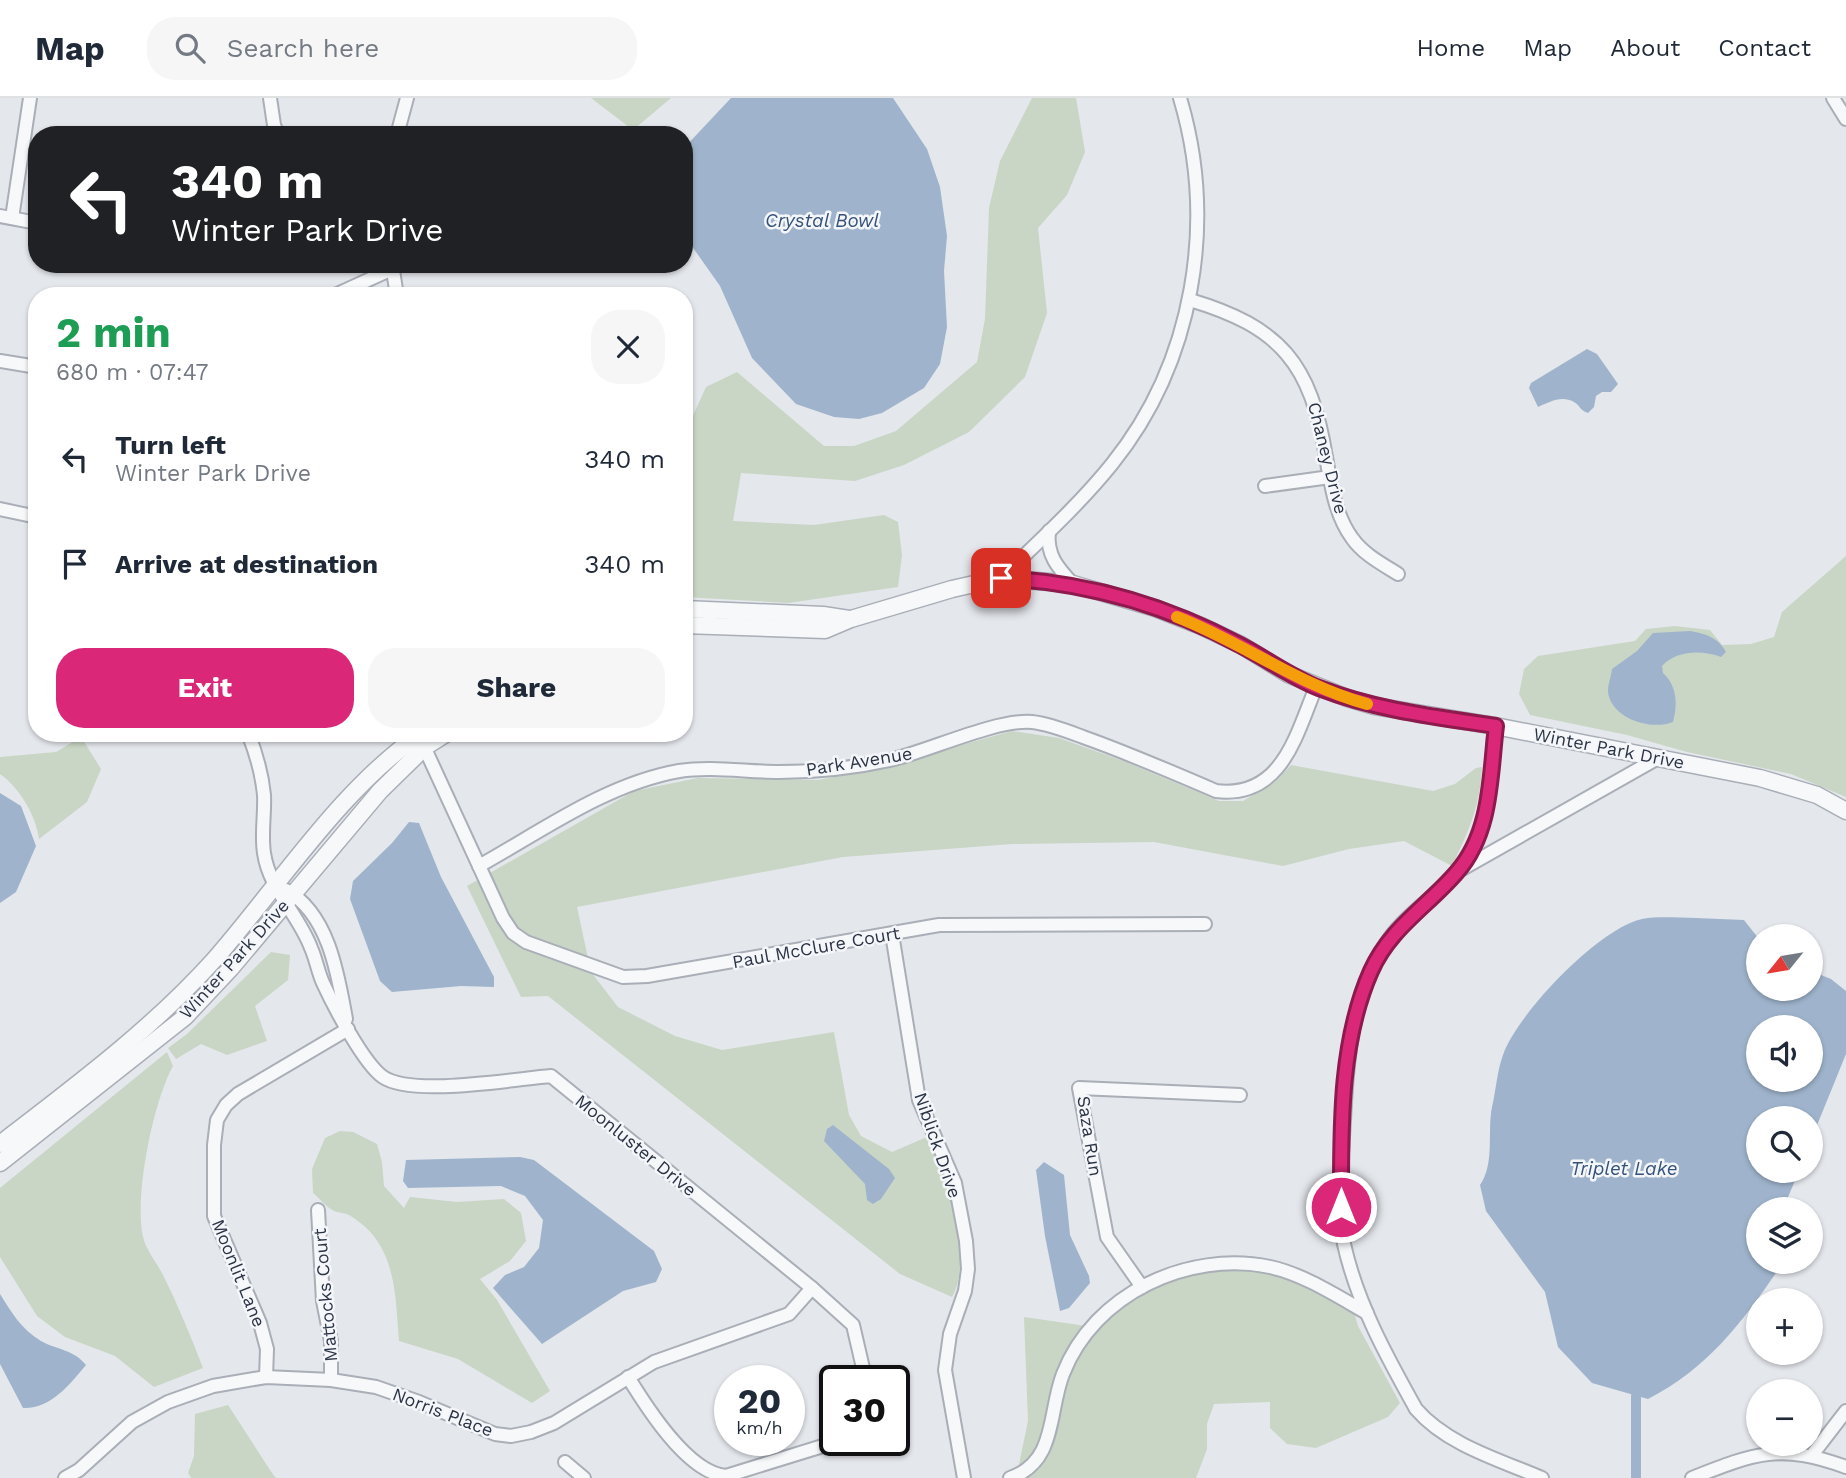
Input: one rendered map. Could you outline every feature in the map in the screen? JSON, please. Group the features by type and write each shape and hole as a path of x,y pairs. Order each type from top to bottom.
{"street":[{"path":"28,221 6,217 30,98"},
{"path":"270,98 276,126"},
{"path":"399,126 407,98"},
{"path":"1001,578 1113,463 1136,430 1165,377 1190,300 1197,237 1198,193 1192,147 1180,98"},
{"path":"1833,98 1846,119"},
{"path":"351,287 380,273"},
{"name":"Chaney Drive","path":"1190,300 1225,310 1250,322 1273,340 1296,365 1311,391 1320,418 1339,515 1352,538 1367,554 1398,574"},
{"path":"0,361 28,366"},
{"path":"1265,486 1330,477"},
{"path":"0,509 28,515"},
{"path":"1049,531 1051,555 1058,569 1073,584"},
{"name":"Winter Park Drive","path":"693,625 825,630 851,619 951,589 1001,578 1073,584 1155,608 1201,626 1316,687 1374,706 1496,726 1760,778 1817,795 1846,811"},
{"name":"Winter Park Drive","path":"693,609 823,615 851,619"},
{"name":"Park Avenue","path":"479,866 607,794 644,780 680,771 709,769 780,772 851,766 933,749 1014,723 1051,726 1121,750 1216,791 1233,793 1250,789 1268,779 1280,766 1290,750 1316,687"},
{"path":"1458,871 1483,824 1496,726"},
{"path":"251,742 259,765 264,794 264,853 268,870 289,899"},
{"name":"Winter Park Drive","path":"0,1163 41,1121 169,1007 214,960 367,777 414,742"},
{"name":"Winter Park Drive","path":"0,1144 41,1121 185,1017 231,968 380,791 417,742"},
{"path":"423,742 479,866"},
{"path":"1542,1478 1473,1449 1428,1423 1408,1394 1367,1313 1353,1277 1343,1230 1341,1163 1351,1034 1371,970 1390,938 1458,871 1658,758"},
{"name":"Paul McClure Court","path":"479,866 503,918 513,933 526,942 623,977 646,976 939,925 1205,924"},
{"name":"Moonluster Drive","path":"289,899 306,905 327,942 338,978 348,1029"},
{"name":"Moonluster Drive","path":"289,899 311,946 322,982 348,1029 383,1077 399,1084 429,1086 551,1076 812,1288 853,1325 862,1365"},
{"name":"Niblick Drive","path":"892,934 919,1100 956,1184 966,1241 968,1269 965,1292 950,1334 945,1370 964,1478"},
{"path":"311,946 327,942"},
{"name":"Moonlit Lane","path":"265,1377 267,1349 260,1323 214,1216 213,1156 217,1120 226,1105 238,1094 348,1029"},
{"name":"Saza Run","path":"1142,1287 1107,1237 1079,1088 1240,1095"},
{"name":"Mattocks Court","path":"318,1210 323,1301 331,1341 331,1380"},
{"path":"1010,1478 1031,1467 1042,1455 1048,1440 1062,1376 1073,1353 1091,1329 1114,1306 1166,1275 1222,1263 1272,1267 1367,1313"},
{"name":"Norris Place","path":"65,1478 79,1470 132,1422 168,1402 213,1386 265,1377 331,1380 376,1387 419,1402 478,1429 511,1436 531,1432 554,1423 654,1362 789,1314 812,1288"},
{"path":"628,1377 651,1413 685,1453 715,1475 726,1476 819,1447"},
{"path":"1823,1441 1846,1411"},
{"path":"1692,1478 1730,1462 1756,1456"},
{"path":"1815,1456 1846,1467"},
{"path":"565,1462 584,1478"}],"green space":[{"path":"591,98 671,98 638,126 628,126"},
{"path":"1032,98 1076,98 1085,152 1067,195 1038,228 1047,313 1025,377 969,432 904,465 855,481 741,473 733,521 814,525 884,515 898,522 902,555 898,587 788,603 693,598 693,416 706,387 737,372 824,446 854,446 896,431 977,362 985,319 989,208 1000,161"},
{"path":"1846,556 1846,797 1791,774 1530,715 1519,694 1524,669 1538,656 1635,641 1646,629 1675,626 1710,630 1722,645 1751,644 1774,637 1782,612"},
{"path":"1012,731 1059,738 1126,762 1219,801 1243,801 1275,782 1291,765 1433,791 1455,784 1476,768 1482,767 1481,781 1473,818 1452,866 1404,841 1349,849 1283,866 1154,842 1012,844 843,857 577,907 591,972 618,1007 675,1036 722,1050 834,1032 849,1115 861,1136 892,1152 927,1137 947,1173 956,1209 960,1249 960,1268 952,1297 900,1274 548,996 521,997 467,886 634,791 698,778 818,780 867,771"},
{"path":"73,742 84,742 101,769 87,802 39,839 26,803 0,774 0,757 56,752"},
{"path":"271,952 290,955 288,980 255,1006 267,1041 227,1055 201,1044 176,1059 168,1048 187,1034"},
{"path":"167,1052 173,1066 152,1125 143,1174 143,1237 174,1298 203,1368 154,1387 115,1356 65,1337 37,1316 0,1257 0,1188"},
{"path":"340,1131 353,1132 377,1144 384,1186 404,1208 410,1197 457,1202 504,1199 521,1213 526,1241 510,1261 480,1279 497,1300 550,1391 532,1403 458,1359 399,1341 394,1287 385,1255 365,1226 349,1215 331,1209 313,1193 312,1169 325,1138"},
{"path":"1221,1269 1270,1273 1354,1312 1358,1326 1400,1403 1388,1417 1316,1448 1287,1444 1270,1428 1270,1402 1214,1404 1207,1424 1207,1449 1196,1478 1023,1478 1035,1469 1051,1447 1073,1364 1082,1348 1107,1319 1153,1286 1181,1276"},
{"path":"1024,1317 1086,1326 1068,1350 1057,1376 1037,1453 1018,1469 1028,1421"},
{"path":"228,1405 276,1478 191,1478 188,1473 194,1456 195,1414"}],"water":[{"name":"Crystal Bowl","path":"731,98 893,98 927,149 940,187 947,236 944,271 947,327 940,364 924,388 882,413 859,419 834,417 796,404 752,358 720,286 693,248 693,138"},
{"path":"1587,349 1597,354 1618,384 1611,392 1602,392 1596,396 1594,407 1588,413 1574,402 1565,399 1538,407 1529,388 1531,383"},
{"path":"1690,631 1711,637 1726,652 1721,657 1706,653 1682,654 1662,666 1675,696 1673,722 1656,725 1627,718 1613,705 1608,694 1612,669 1637,651 1653,633"},
{"path":"0,793 21,806 36,846 16,892 0,903"},
{"path":"409,822 419,823 441,877 494,977 494,987 461,986 392,992 380,981 350,899 353,881 392,843"},
{"name":"Triplet Lake","path":"1662,917 1744,920 1747,924 1746,1001 1824,1001 1824,976 1831,979 1846,991 1846,1054 1823,1111 1823,1106 1746,1106 1746,1183 1794,1183 1788,1197 1746,1197 1746,1274 1775,1274 1765,1288 1746,1288 1746,1314 1707,1358 1669,1387 1648,1399 1592,1383 1558,1347 1545,1292 1486,1211 1480,1185 1488,1167 1491,1116 1498,1074 1511,1038 1542,996 1604,938 1642,919"},
{"path":"833,1125 889,1169 895,1178 881,1199 873,1204 867,1200 865,1184 824,1141 827,1129"},
{"path":"520,1157 534,1160 654,1251 662,1269 656,1282 623,1291 542,1344 493,1288 505,1275 524,1267 539,1248 543,1220 525,1196 501,1186 408,1188 403,1181 406,1160"},
{"path":"1044,1162 1064,1175 1070,1235 1090,1283 1069,1308 1060,1311 1045,1236 1036,1170"},
{"path":"0,1294 28,1331 41,1341 76,1356 86,1365 59,1394 42,1405 23,1408 0,1364"}],"waterway":[{"path":"1636,1396 1636,1478"}],"slow traffic":[{"path":"1177,617 1241,645 1288,674 1316,687 1367,704"}],"route":[{"path":"1001,578 1073,584 1108,593 1201,626 1241,645 1288,674 1347,698 1374,706 1496,726 1488,800 1483,824 1472,849 1458,871 1416,909 1390,938 1371,970 1360,999 1351,1034 1347,1067 1341,1207"}]}
